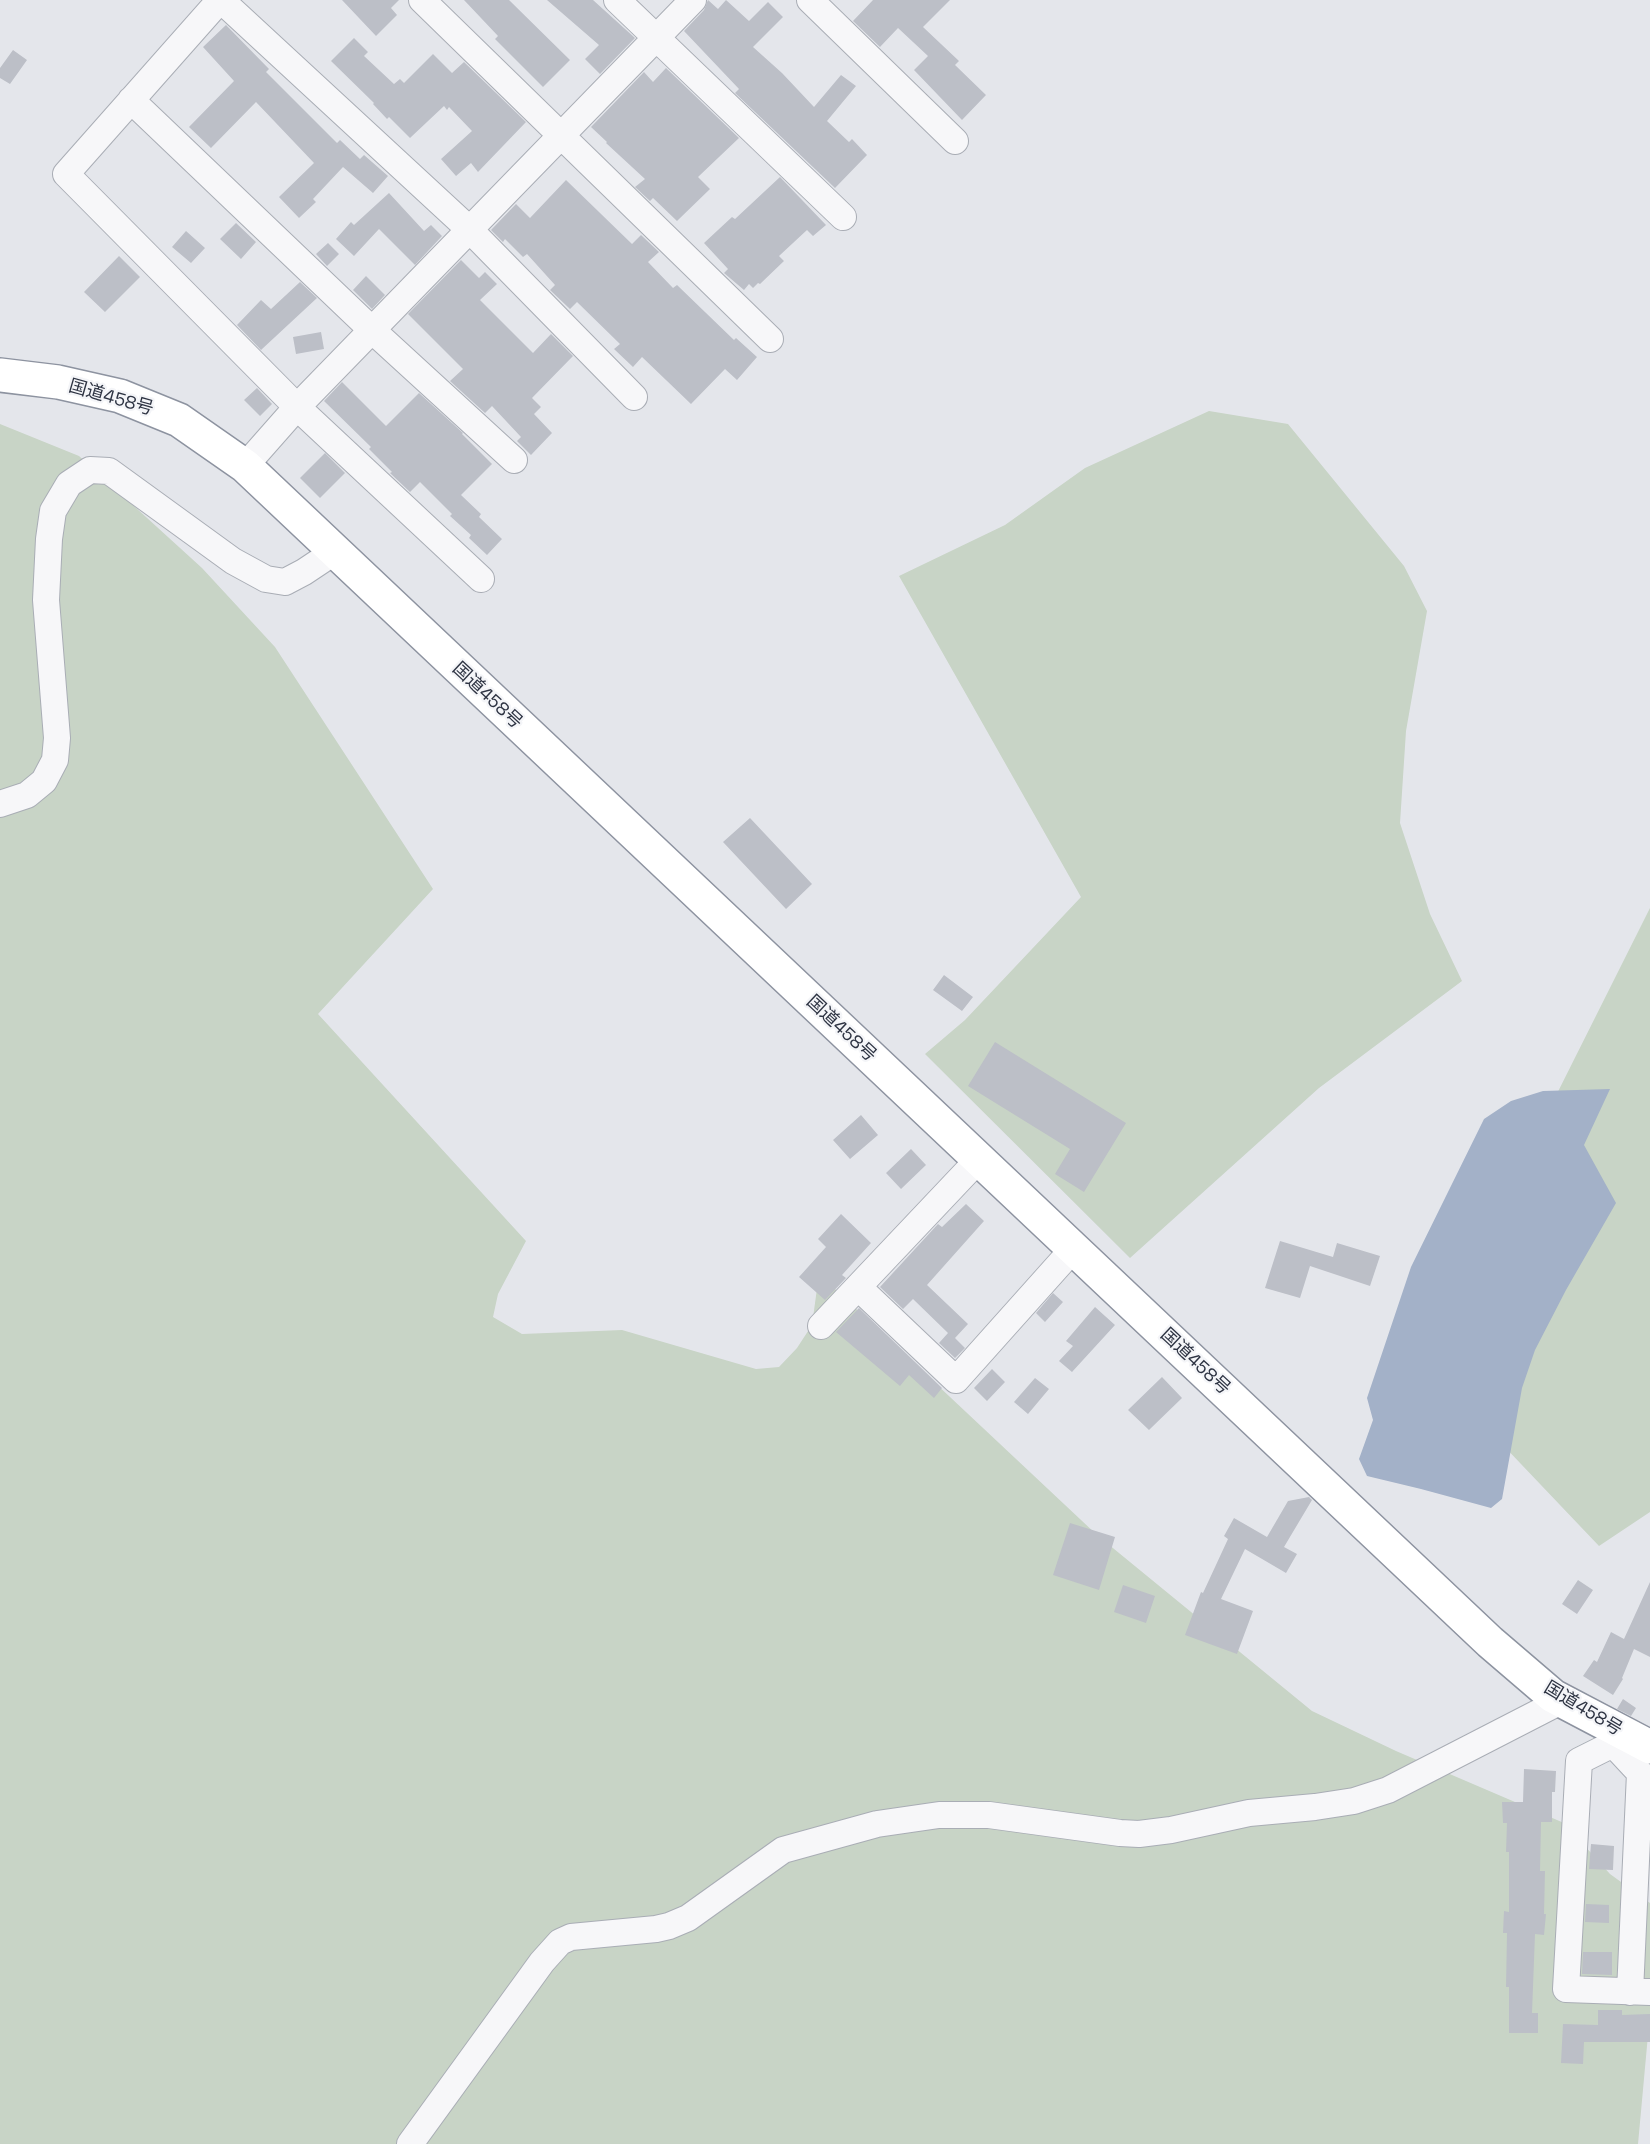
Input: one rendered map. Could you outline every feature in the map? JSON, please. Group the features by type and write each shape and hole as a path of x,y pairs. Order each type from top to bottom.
{"highway":[{"name":"国道458号","path":"0,375 58,382 120,396 179,420 245,466 1490,1642 1553,1696 1631,1743"}],"street":[{"path":"481,579 297,407 66,174 221,0 470,230 634,397"},
{"path":"422,0 770,339"},
{"path":"617,0 843,217"},
{"path":"245,466 297,407 693,0"},
{"path":"810,0 955,141"},
{"path":"131,100 372,330 514,460"},
{"path":"0,804 27,795 44,781 55,760 57,738 46,600 49,539 53,511 69,484 90,470 109,471 234,561 266,579 285,582 334,552"},
{"path":"821,1326 979,1159"},
{"path":"858,1287 956,1380 1074,1248"},
{"path":"410,2144 542,1962 560,1942 571,1937 669,1926 688,1918 783,1850 877,1824 939,1815 989,1815 1139,1834 1171,1830 1249,1813 1353,1801 1388,1790 1563,1700"},
{"path":"1631,1743 1640,1773 1640,1992 1566,1989 1579,1761 1631,1743"}],"green space":[{"path":"1209,411 1288,424 1404,566 1427,611 1406,731 1400,823 1430,914 1462,981 1319,1088 1130,1258 925,1054 965,1020 1081,897 899,576 1005,525 1085,468"},
{"path":"0,424 79,456 202,568 275,647 433,889 318,1014 526,1241 498,1294 493,1317 522,1334 622,1330 756,1369 779,1367 797,1348 812,1325 819,1274 1097,1535 1312,1711 1396,1751 1564,1823 1610,1874 1650,1903 1650,2031 1638,2144 0,2144"},
{"path":"1650,908 1650,1512 1599,1546 1423,1361"}],"water":[{"path":"1610,1089 1584,1145 1616,1203 1566,1290 1535,1350 1522,1388 1502,1499 1491,1508 1367,1476 1359,1459 1373,1420 1367,1398 1411,1267 1484,1119 1511,1101 1543,1091"}],"building":[{"path":"342,0 399,0 391,8 397,15 376,36"},
{"path":"464,0 509,0 570,60 543,87 495,39 498,36"},
{"path":"547,0 593,0 635,38 600,74 585,59 599,45"},
{"path":"708,0 718,9 726,0 749,21 768,2 783,17 753,47 814,107 841,75 856,86 827,121 849,142 852,139 867,155 835,188 735,93 739,89 684,31 704,10"},
{"path":"873,0 950,0 923,27 959,61 955,65 986,95 962,120 914,70 928,56 898,28 880,47 853,21"},
{"path":"226,25 269,69 266,72 337,143 340,140 360,159 364,155 388,176 373,193 343,167 313,199 316,202 299,218 279,197 314,163 256,102 211,148 189,127 234,81 203,47"},
{"path":"354,38 368,52 364,56 394,84 400,79 404,83 433,54 452,73 464,62 526,122 478,172 471,163 456,176 441,159 472,131 449,107 447,110 444,106 410,138 389,117 387,119 331,61"},
{"path":"13,50 27,60 10,84 0,78 0,68"},
{"path":"666,68 739,138 698,177 710,189 677,221 653,198 650,201 635,187 645,179 591,127 644,72 653,82"},
{"path":"780,177 826,225 813,236 807,230 779,256 784,261 760,284 758,283 753,288 749,284 744,290 724,273 728,269 704,243 732,217 735,219"},
{"path":"566,180 632,244 641,235 659,252 648,262 673,288 677,285 734,340 736,338 757,357 737,380 725,369 691,404 642,357 633,367 614,349 620,344 577,302 570,309 550,290 555,285 527,254 523,257 505,239 503,242 491,230 516,204 530,218"},
{"path":"389,193 424,231 431,225 442,236 415,265 379,229 354,256 336,239 351,222 354,225"},
{"path":"236,223 256,242 241,259 220,239"},
{"path":"186,231 205,248 191,263 172,247"},
{"path":"328,243 339,254 327,266 316,254"},
{"path":"119,256 140,277 105,312 84,292"},
{"path":"461,260 479,278 485,272 497,284 480,300 533,353 551,334 573,356 532,398 541,407 534,414 552,433 531,455 517,441 521,437 492,406 485,413 450,381 463,369 408,314"},
{"path":"366,276 385,295 372,309 353,290"},
{"path":"300,282 317,298 261,350 237,325 261,300 271,309"},
{"path":"321,332 324,349 296,354 293,337"},
{"path":"342,382 386,426 419,393 463,433 492,464 461,495 481,514 479,517 502,539 487,555 469,538 471,535 450,516 452,514 420,482 410,492 369,449 371,447 324,401"},
{"path":"257,388 272,404 260,416 244,400"},
{"path":"325,453 345,473 320,498 300,478"},
{"path":"750,818 812,884 786,909 723,842"},
{"path":"944,975 973,997 962,1011 933,990"},
{"path":"995,1042 1126,1123 1084,1192 1055,1174 1070,1149 968,1086"},
{"path":"861,1115 878,1135 850,1159 833,1140"},
{"path":"911,1149 926,1165 901,1189 886,1173"},
{"path":"966,1204 984,1221 927,1285 968,1324 955,1338 965,1348 955,1358 939,1343 948,1333 913,1299 903,1309 880,1287 938,1224 942,1227"},
{"path":"841,1214 871,1243 842,1275 846,1278 825,1300 799,1277 826,1247 818,1239"},
{"path":"1280,1241 1333,1257 1337,1243 1380,1256 1370,1286 1310,1266 1300,1298 1265,1288"},
{"path":"1053,1293 1063,1302 1045,1322 1036,1313"},
{"path":"1095,1307 1115,1325 1072,1372 1059,1361 1073,1346 1066,1341"},
{"path":"859,1308 942,1388 934,1398 909,1375 900,1386 836,1332"},
{"path":"992,1369 1005,1382 987,1401 974,1388"},
{"path":"1162,1377 1182,1398 1149,1430 1128,1410"},
{"path":"1035,1378 1049,1389 1028,1414 1014,1402"},
{"path":"1309,1497 1312,1500 1284,1547 1297,1554 1286,1573 1245,1549 1221,1599 1253,1611 1237,1654 1185,1635 1201,1592 1203,1593 1228,1539 1224,1536 1234,1518 1267,1537 1288,1501"},
{"path":"1070,1523 1115,1537 1099,1590 1053,1575"},
{"path":"1578,1580 1593,1590 1577,1614 1562,1604"},
{"path":"1650,1582 1650,1657 1634,1649 1623,1679 1613,1695 1583,1676 1594,1660 1597,1662 1611,1632 1624,1639"},
{"path":"1123,1585 1155,1596 1146,1623 1114,1612"},
{"path":"1623,1699 1636,1708 1631,1716 1617,1709"},
{"path":"1524,1769 1556,1771 1555,1792 1552,1792 1552,1822 1541,1822 1540,1871 1545,1871 1544,1914 1546,1914 1544,1935 1535,1934 1532,2013 1538,2013 1538,2033 1509,2033 1509,1987 1506,1987 1507,1933 1503,1933 1504,1911 1509,1912 1509,1852 1506,1852 1507,1823 1503,1823 1502,1802 1523,1802"},
{"path":"1591,1844 1614,1846 1613,1870 1589,1869"},
{"path":"1586,1904 1609,1905 1609,1923 1585,1922"},
{"path":"1583,1952 1612,1952 1612,1975 1582,1974"},
{"path":"1598,2010 1622,2010 1622,2015 1650,2014 1650,2042 1584,2042 1583,2064 1561,2063 1563,2024 1598,2025"}]}
